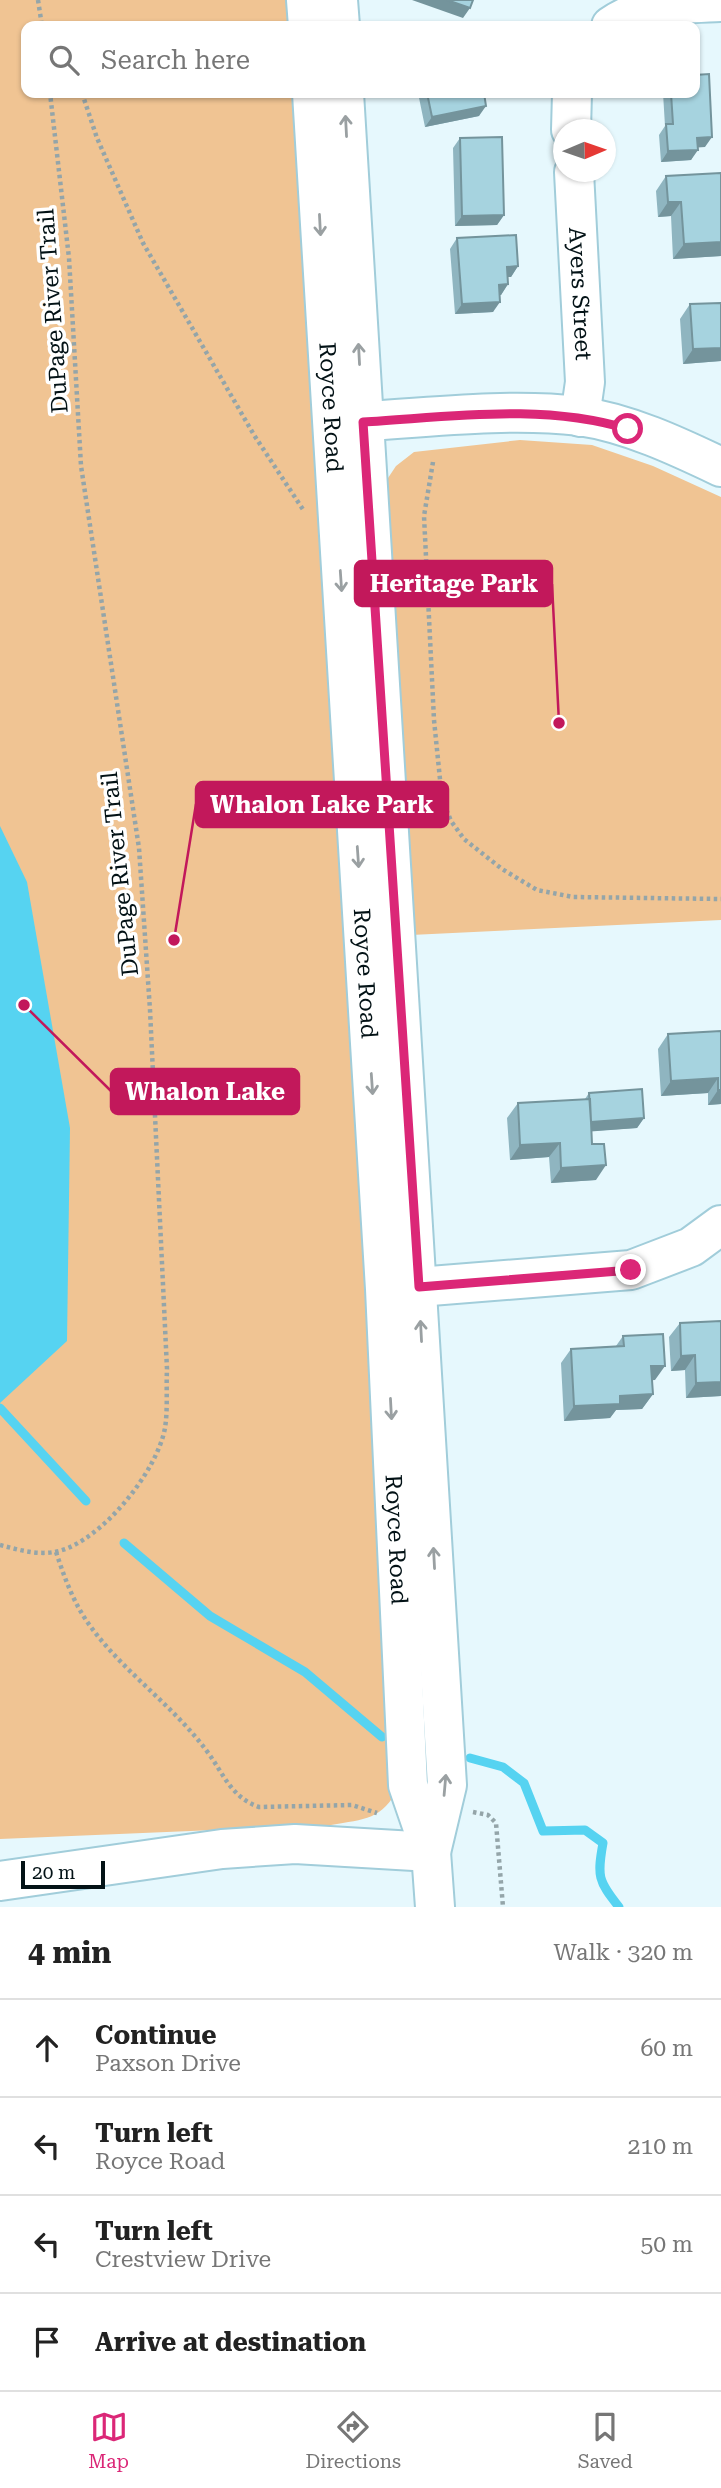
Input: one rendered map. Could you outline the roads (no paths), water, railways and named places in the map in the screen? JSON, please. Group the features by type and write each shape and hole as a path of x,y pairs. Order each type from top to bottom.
{"street":[{"path":"306,0 308,21"},
{"path":"338,0 340,21"},
{"path":"618,21 626,15 657,6 721,2"},
{"name":"Royce Road","path":"313,98 347,423 402,1288 447,1786 429,1811 435,1907"},
{"name":"Royce Road","path":"344,98 347,423"},
{"path":"571,119 572,98"},
{"name":"Ayers Street","path":"574,182 585,382 580,416"},
{"path":"347,423 536,413 580,416 659,439 721,467"},
{"path":"402,1288 631,1270 691,1247 721,1225"},
{"path":"0,1881 222,1849 307,1844 431,1852"}],"water":[{"path":"0,826 27,882 70,1128 67,1341 0,1403"}],"waterway":[{"path":"0,1408 86,1501"},
{"path":"124,1543 210,1616 305,1672 382,1737"},
{"path":"470,1758 503,1767 524,1783 543,1831 585,1830 603,1843 601,1878 619,1907"}],"place":[{"name":"Heritage Park","path":"559,723"},
{"name":"Whalon Lake Park","path":"174,940"},
{"name":"Whalon Lake","path":"24,1005"}]}
